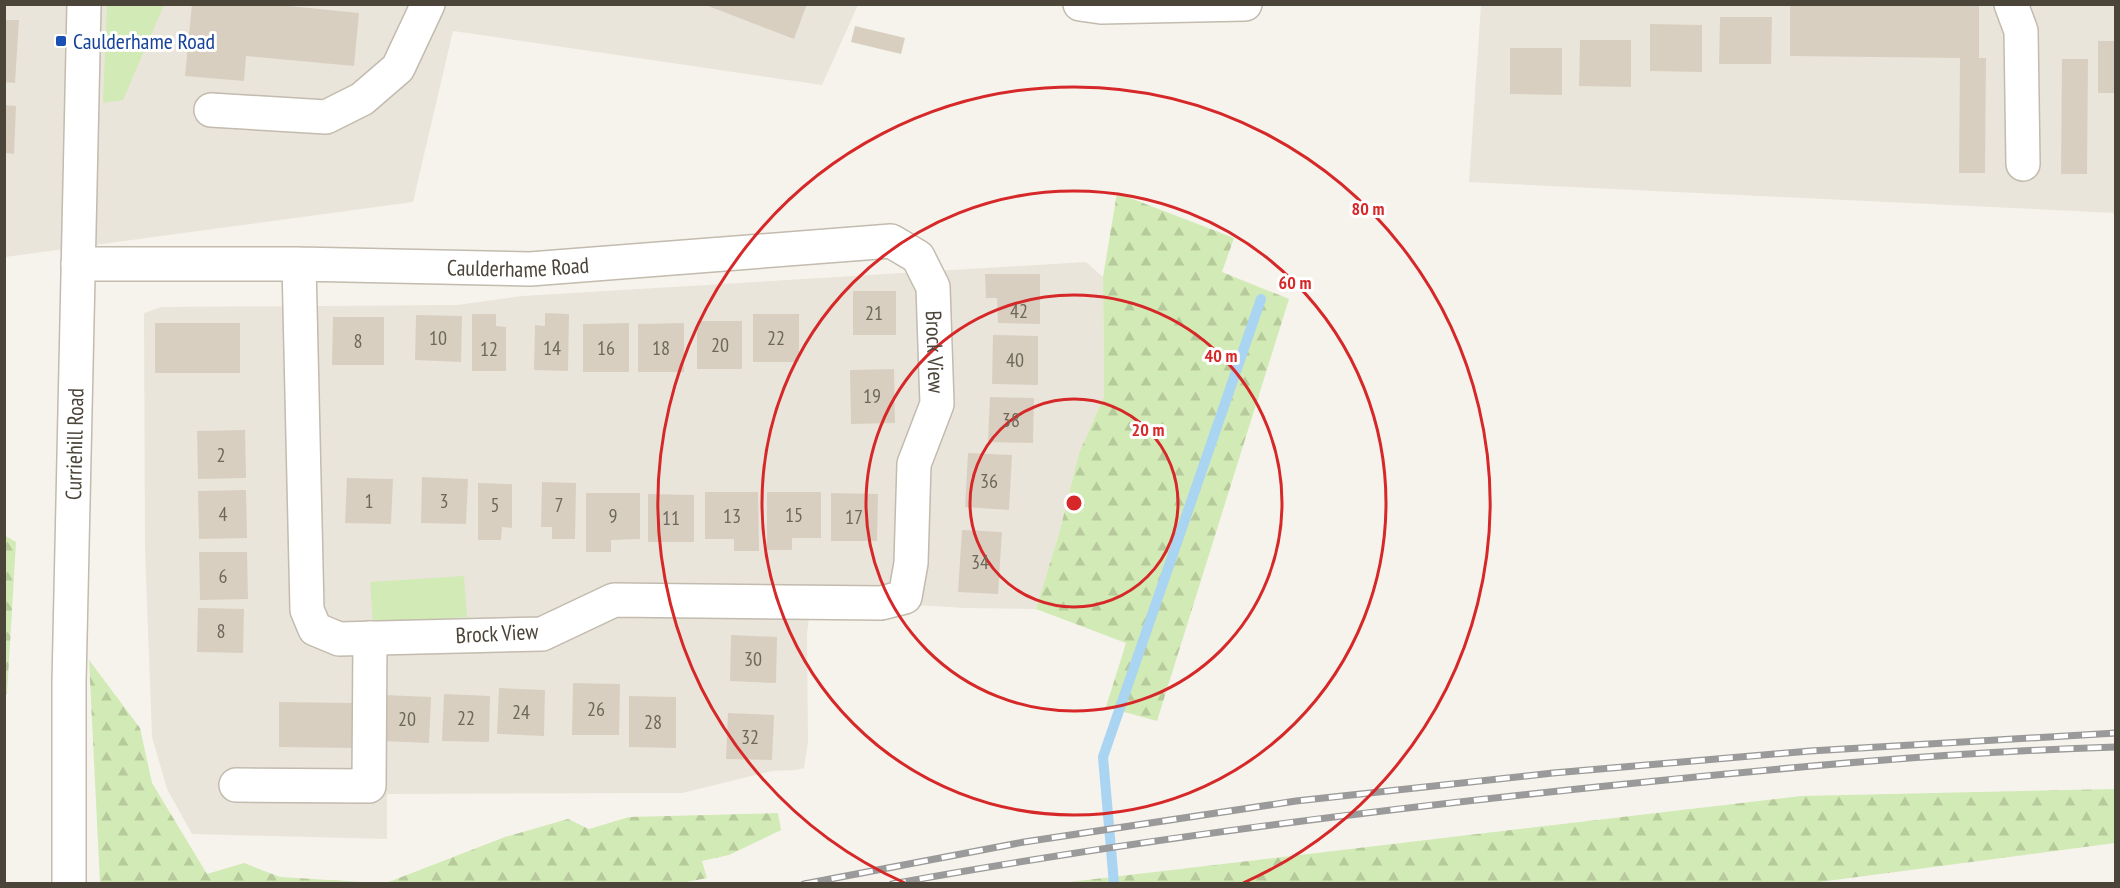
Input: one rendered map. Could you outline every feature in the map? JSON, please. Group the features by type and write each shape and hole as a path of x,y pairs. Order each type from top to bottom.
{"street":[{"name":"Curriehill Road","path":"69,884 69,672 84,4"},
{"path":"211,110 326,117 362,99 398,68 428,4"},
{"path":"1080,4 1101,7 1245,4"},
{"path":"2011,4 2021,31 2023,164"},
{"name":"Caulderhame Road","path":"78,264 299,264 530,269 891,241 918,257 933,287"},
{"name":"Brock View","path":"299,264 307,610 315,629 339,639 542,634 614,600 881,603 905,597 910,563 914,464 937,404 933,287"},
{"path":"236,784 369,786 370,638"}],"shaded area":[{"path":"4,5 858,5 822,85 453,31 413,202 5,257"},
{"path":"1481,5 2115,5 2115,213 1469,182"},
{"path":"1086,262 1103,277 1104,397 1079,453 1060,530 1036,609 811,602 807,634 808,742 804,768 772,771 682,793 387,794 387,839 192,834 167,789 152,737 145,549 144,313 162,307 457,305 522,296"}],"green space":[{"path":"107,5 164,5 123,100 103,103"},
{"path":"1117,193 1234,238 1222,272 1289,299 1157,721 1106,707 1126,643 1036,609 1060,530 1079,453 1104,397 1103,277"},
{"path":"4,535 16,542 7,694 5,694"},
{"path":"464,576 467,617 373,623 370,582"},
{"path":"89,660 140,728 152,783 207,874 244,863 280,877 378,883 100,883"},
{"path":"2115,789 2115,843 1804,884 1061,883 1801,796"},
{"path":"778,813 781,830 729,855 702,861 707,878 676,884 386,883 505,837 568,819 589,829 629,817"}],"building":[{"path":"192,4 269,4 359,13 354,66 246,56 244,81 185,76"},
{"path":"703,4 807,4 794,39"},
{"path":"1790,4 1979,6 1979,58 1986,58 1985,173 1959,173 1960,58 1790,56"},
{"path":"1720,17 1772,17 1771,64 1719,64"},
{"path":"4,20 19,20 15,83 4,82"},
{"path":"1650,24 1702,25 1702,72 1650,71"},
{"path":"855,26 905,38 901,54 851,42"},
{"path":"1580,40 1631,40 1631,87 1579,86"},
{"path":"2098,41 2116,41 2116,93 2098,93"},
{"path":"1510,48 1562,48 1562,95 1510,94"},
{"path":"2062,59 2088,59 2087,174 2061,174"},
{"path":"4,105 16,106 14,154 4,153"},
{"path":"985,274 1040,274 1040,324 998,323 997,298 986,298"},
{"path":"853,291 896,291 896,335 853,335"},
{"path":"545,313 569,314 568,371 534,370 535,325 545,326"},
{"path":"472,314 496,314 496,326 506,327 506,371 472,371"},
{"path":"753,314 799,314 799,362 753,362"},
{"path":"416,315 462,316 461,362 415,360"},
{"path":"333,317 384,317 384,365 332,365"},
{"path":"697,321 742,321 742,369 697,369"},
{"path":"155,323 240,323 240,373 155,373"},
{"path":"629,323 629,372 583,372 583,324"},
{"path":"684,323 684,372 638,372 638,324"},
{"path":"993,335 1038,336 1038,385 992,384"},
{"path":"894,369 895,423 851,424 850,370"},
{"path":"990,397 1034,398 1033,443 988,442"},
{"path":"245,430 246,478 198,479 197,431"},
{"path":"968,453 1012,455 1009,510 965,507"},
{"path":"422,477 468,479 466,524 421,523"},
{"path":"347,478 393,479 391,524 345,523"},
{"path":"542,482 576,483 575,539 552,539 552,527 541,527"},
{"path":"478,483 512,484 512,528 502,527 501,540 478,540"},
{"path":"246,490 247,538 199,539 198,491"},
{"path":"705,492 758,492 759,551 734,551 734,539 705,539"},
{"path":"767,492 821,492 821,538 792,538 792,550 767,550"},
{"path":"586,493 640,493 640,539 611,540 611,552 586,552"},
{"path":"831,493 878,494 877,541 831,541"},
{"path":"648,494 694,495 694,542 648,542"},
{"path":"962,530 1002,532 998,594 958,592"},
{"path":"199,552 247,552 248,599 200,600"},
{"path":"198,608 244,609 243,653 197,652"},
{"path":"731,635 777,637 776,683 730,681"},
{"path":"573,683 620,684 619,735 572,735"},
{"path":"499,688 545,690 544,736 497,734"},
{"path":"444,694 490,696 489,742 442,741"},
{"path":"384,695 431,697 429,743 383,741"},
{"path":"629,696 676,697 676,748 629,747"},
{"path":"279,702 354,703 354,748 279,747"},
{"path":"728,713 774,715 772,760 726,759"}],"waterway":[{"path":"1114,884 1103,757 1261,299"}],"railway":[{"path":"804,884 1024,842 1296,801 1553,773 1810,751 2116,733"},
{"path":"892,884 1072,853 1253,827 1525,795 1865,762 2116,747"}],"place":[{"name":"Caulderhame Road","path":"61,41"}]}
